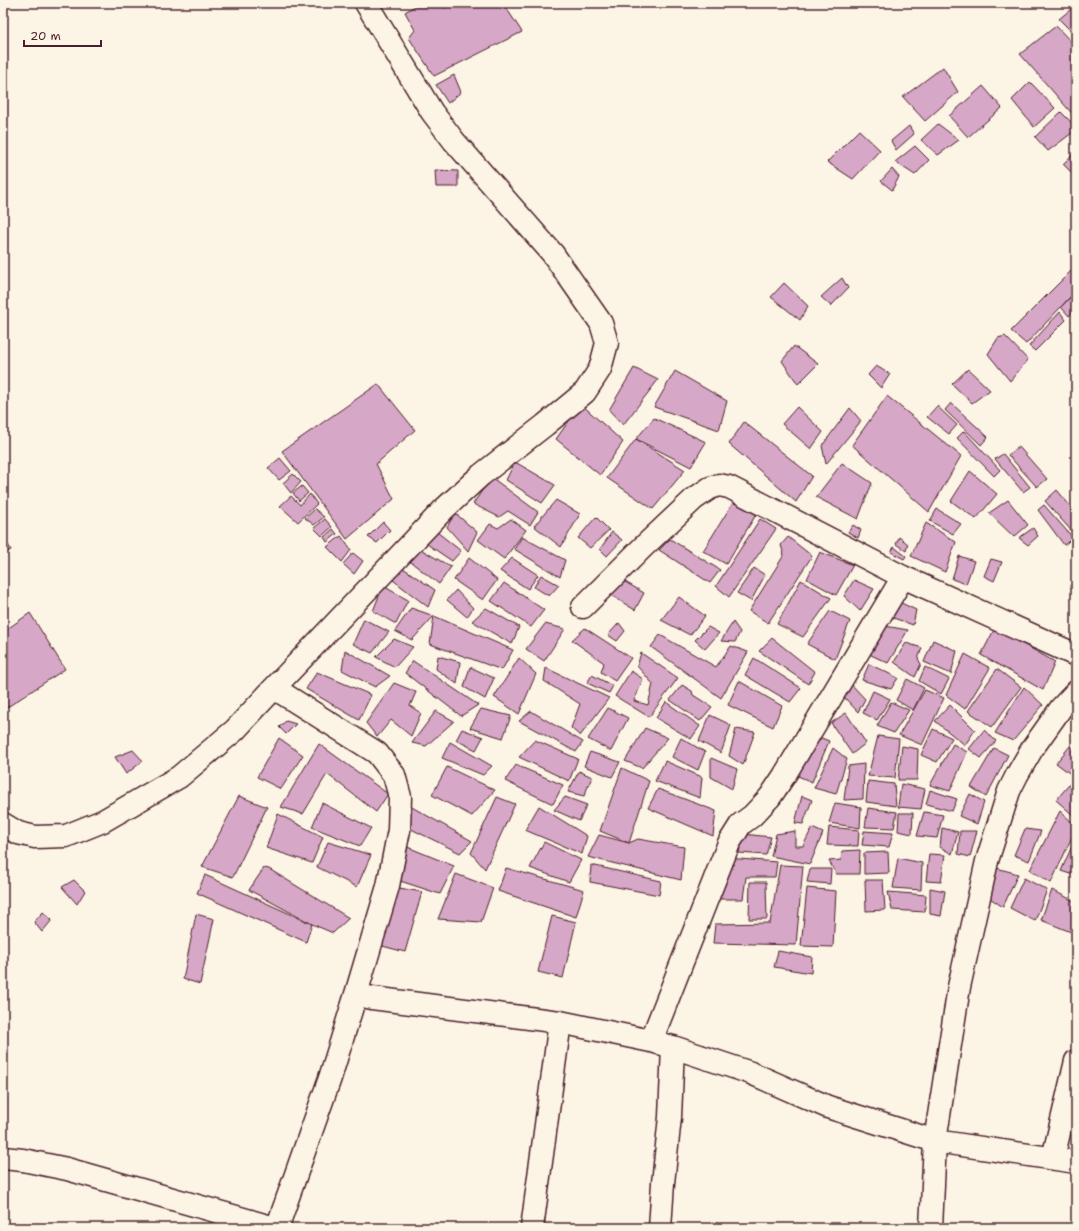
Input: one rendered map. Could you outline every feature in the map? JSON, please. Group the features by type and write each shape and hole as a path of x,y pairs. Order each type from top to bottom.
{"street":[{"path":"3,824 18,833 35,837 66,836 103,821 179,777 235,730 444,509 481,475 545,426 585,392 600,369 607,343 601,323 553,254 454,142 432,112 366,3"},
{"path":"583,607 694,499 710,488 719,485 729,487 903,577 1076,656"},
{"path":"651,1041 729,843 741,824 752,816 770,797 784,776 903,577"},
{"path":"3,1158 23,1160 67,1169 276,1228 330,1078 388,886 399,830 400,797 394,774 377,753 274,688"},
{"path":"930,1228 935,1141 959,987 987,861 1007,798 1017,775 1032,749 1061,708 1076,692"},
{"path":"356,994 372,998 560,1022 651,1041 751,1072 828,1107 935,1141 1076,1162"},
{"path":"532,1228 560,1022"},
{"path":"660,1228 670,1117 673,1047"},
{"path":"1053,1158 1076,1061"}],"building":[{"path":"420,3 440,3 444,8 451,5 450,3 503,3 522,32 434,76 409,38 415,30 405,12"},
{"path":"1076,5 1076,36 1059,19"},
{"path":"1056,26 1076,47 1076,118 1020,54"},
{"path":"943,67 958,92 925,121 903,97"},
{"path":"454,75 461,92 448,103 436,85"},
{"path":"1030,82 1055,108 1034,127 1012,100"},
{"path":"983,86 1002,108 968,137 949,116"},
{"path":"1061,112 1076,127 1076,130 1048,151 1035,137"},
{"path":"938,124 959,140 938,155 921,140"},
{"path":"909,126 914,134 896,150 891,141"},
{"path":"859,130 880,150 853,179 827,162"},
{"path":"915,146 929,160 915,175 895,162"},
{"path":"1076,151 1076,177 1063,164"},
{"path":"892,169 899,177 892,190 881,181"},
{"path":"435,170 458,171 458,187 436,187"},
{"path":"1076,266 1076,291 1026,344 1011,331"},
{"path":"842,278 848,288 831,306 821,297"},
{"path":"784,283 808,306 800,320 771,297"},
{"path":"1076,291 1076,308 1069,316 1061,307"},
{"path":"1060,312 1066,320 1035,351 1029,346"},
{"path":"1005,336 1028,360 1010,381 988,354 998,338"},
{"path":"794,346 818,364 798,384 782,361"},
{"path":"876,366 890,374 881,388 868,375"},
{"path":"634,368 658,380 623,425 609,410"},
{"path":"968,369 990,390 972,403 952,384"},
{"path":"675,371 727,401 719,430 654,407"},
{"path":"378,384 415,430 376,464 394,499 347,539 282,451"},
{"path":"887,396 961,456 929,512 852,445"},
{"path":"951,403 988,437 981,445 945,410"},
{"path":"581,404 623,442 600,475 556,439"},
{"path":"937,406 957,425 949,434 927,417"},
{"path":"797,407 823,432 811,449 782,424"},
{"path":"850,408 861,421 826,464 822,446"},
{"path":"654,418 706,442 691,467 636,439"},
{"path":"744,422 812,476 796,502 729,444"},
{"path":"964,431 1000,470 994,476 957,438"},
{"path":"636,439 685,470 653,509 607,478"},
{"path":"1019,447 1047,479 1037,487 1008,455"},
{"path":"1003,454 1030,487 1023,492 995,459"},
{"path":"280,458 291,471 279,480 268,468"},
{"path":"515,462 555,485 542,503 506,480"},
{"path":"842,463 872,483 858,519 816,497"},
{"path":"970,471 997,494 976,519 951,501"},
{"path":"293,474 301,482 291,493 283,483"},
{"path":"491,477 538,512 530,525 508,511 499,517 473,504"},
{"path":"302,486 308,493 299,501 293,493"},
{"path":"1057,490 1076,513 1076,536 1045,501"},
{"path":"310,494 317,504 298,522 280,506 291,496 300,505"},
{"path":"556,500 580,514 561,547 534,526"},
{"path":"1008,500 1028,525 1014,537 989,513"},
{"path":"734,501 757,513 726,564 703,551"},
{"path":"1044,505 1073,538 1064,545 1038,510"},
{"path":"315,509 324,517 314,525 305,518"},
{"path":"937,509 961,524 953,534 930,521"},
{"path":"455,513 477,532 468,551 447,527"},
{"path":"596,517 609,530 590,548 578,538"},
{"path":"325,519 332,527 322,536 314,528"},
{"path":"511,519 526,530 504,559 478,540 490,524 498,528"},
{"path":"760,519 776,529 729,597 716,586"},
{"path":"383,522 390,530 377,543 368,537"},
{"path":"926,523 956,542 945,572 911,556"},
{"path":"853,525 861,530 858,538 848,532"},
{"path":"1033,528 1038,536 1028,545 1019,538"},
{"path":"333,529 337,534 327,542 324,537"},
{"path":"437,532 461,551 452,561 424,542"},
{"path":"612,532 622,540 607,556 600,549"},
{"path":"341,536 351,550 342,562 327,547"},
{"path":"522,537 565,560 560,577 514,549"},
{"path":"788,537 812,556 768,623 749,611 784,555 781,545"},
{"path":"899,537 908,544 906,551 896,544"},
{"path":"670,539 720,570 710,583 659,550"},
{"path":"6,541 11,550 3,554 3,542"},
{"path":"894,547 906,556 904,559 891,552"},
{"path":"422,550 451,567 439,584 407,559"},
{"path":"820,552 853,565 836,595 807,579"},
{"path":"353,553 363,561 354,574 343,564"},
{"path":"959,556 974,561 966,584 952,579"},
{"path":"469,558 497,580 483,600 454,580"},
{"path":"512,558 538,575 528,589 500,571"},
{"path":"991,559 1002,562 994,581 984,576"},
{"path":"400,566 435,590 428,607 389,577"},
{"path":"754,568 765,575 751,601 737,593"},
{"path":"541,575 559,585 549,596 534,587"},
{"path":"620,579 644,593 635,610 609,594"},
{"path":"801,580 831,598 803,637 777,624"},
{"path":"854,580 874,589 860,611 844,596"},
{"path":"504,583 544,610 531,627 491,601"},
{"path":"383,586 408,600 396,624 373,611"},
{"path":"456,590 473,608 467,617 447,600"},
{"path":"679,597 705,616 690,635 661,620"},
{"path":"897,601 916,610 913,625 888,616"},
{"path":"411,608 434,616 412,640 395,631"},
{"path":"486,608 519,627 512,644 472,621"},
{"path":"830,611 850,621 835,659 807,644"},
{"path":"30,613 65,669 3,710 3,632"},
{"path":"434,616 513,650 502,670 430,644"},
{"path":"364,619 389,632 372,653 353,644"},
{"path":"733,622 740,632 735,642 721,641"},
{"path":"619,623 625,631 617,641 608,635"},
{"path":"545,624 565,629 544,661 526,649"},
{"path":"885,626 908,630 888,663 869,654"},
{"path":"708,627 719,633 705,649 695,640"},
{"path":"585,628 631,658 615,681 601,672 604,663 572,640"},
{"path":"995,628 1055,662 1043,690 981,655"},
{"path":"660,635 716,667 731,646 748,652 721,698 651,647"},
{"path":"772,638 815,672 808,684 759,651"},
{"path":"394,639 413,647 395,667 376,657"},
{"path":"933,640 957,651 951,674 924,662"},
{"path":"906,643 922,648 918,659 921,664 915,677 894,662"},
{"path":"345,650 390,676 375,687 342,670"},
{"path":"641,653 678,678 649,717 615,696 631,671 643,679 634,701 648,705 653,684 637,666"},
{"path":"965,654 990,668 965,709 946,695"},
{"path":"438,656 460,662 457,684 436,669"},
{"path":"519,658 536,674 519,714 494,697"},
{"path":"754,658 801,688 790,702 745,675"},
{"path":"413,661 478,705 461,716 405,673"},
{"path":"869,664 898,678 891,689 862,680"},
{"path":"470,667 494,678 485,699 464,687"},
{"path":"925,667 949,679 941,694 919,681"},
{"path":"546,668 609,698 580,736 571,728 580,704 544,681"},
{"path":"997,669 1021,687 992,727 968,711"},
{"path":"317,672 371,695 359,720 306,689"},
{"path":"592,675 613,686 609,693 587,683"},
{"path":"907,679 924,688 913,710 896,700"},
{"path":"739,681 782,706 773,727 728,705"},
{"path":"394,683 416,692 410,706 421,713 411,736 391,720 377,737 366,723"},
{"path":"851,684 865,699 858,712 844,697"},
{"path":"682,685 692,691 693,695 712,707 700,721 670,700"},
{"path":"1024,687 1043,705 1013,741 995,733"},
{"path":"925,690 944,698 922,745 899,735"},
{"path":"873,691 890,699 877,720 863,713"},
{"path":"666,702 700,726 691,739 656,718"},
{"path":"891,702 909,710 894,733 877,726"},
{"path":"950,705 975,730 965,745 935,721"},
{"path":"608,708 628,718 611,751 588,739"},
{"path":"481,709 511,716 503,738 470,728"},
{"path":"436,711 454,721 426,746 412,743"},
{"path":"531,711 583,742 576,752 519,721"},
{"path":"846,713 866,743 852,754 831,723"},
{"path":"710,715 731,725 721,753 699,741"},
{"path":"286,721 296,724 286,734 279,727"},
{"path":"645,728 668,738 642,768 625,761"},
{"path":"462,729 483,737 476,750 456,740"},
{"path":"736,729 755,732 743,765 729,756"},
{"path":"933,729 952,738 937,762 921,755"},
{"path":"984,730 996,741 981,758 969,749"},
{"path":"814,735 829,741 812,782 791,773"},
{"path":"878,736 899,739 895,778 868,776"},
{"path":"279,738 303,755 281,789 257,777"},
{"path":"681,738 705,752 698,770 672,757"},
{"path":"535,740 578,759 569,781 519,757"},
{"path":"450,742 492,766 483,775 442,758"},
{"path":"319,744 388,794 376,812 327,774 303,814 281,807"},
{"path":"953,744 967,752 950,791 930,785"},
{"path":"902,746 918,749 917,780 898,780"},
{"path":"1070,746 1076,750 1076,778 1056,763"},
{"path":"833,748 847,759 836,794 814,788"},
{"path":"994,748 1008,755 986,797 971,787"},
{"path":"133,750 143,761 126,774 115,757"},
{"path":"590,752 620,762 612,777 584,766"},
{"path":"711,758 737,769 732,789 711,777"},
{"path":"665,761 702,777 700,798 655,781"},
{"path":"864,764 863,799 844,800 848,766"},
{"path":"516,765 563,785 553,804 505,781"},
{"path":"447,767 495,790 472,816 432,795"},
{"path":"622,768 649,781 629,843 600,831"},
{"path":"579,771 592,777 584,796 568,792"},
{"path":"1074,779 1076,781 1076,813 1074,816 1056,800"},
{"path":"868,781 894,784 896,806 866,802"},
{"path":"901,784 925,789 921,809 898,807"},
{"path":"658,789 716,811 713,836 648,808"},
{"path":"930,790 957,799 952,811 926,804"},
{"path":"970,794 984,802 977,824 959,816"},
{"path":"239,796 267,807 233,877 202,867"},
{"path":"802,796 812,800 803,824 795,823"},
{"path":"497,797 515,804 485,869 471,853"},
{"path":"565,797 587,805 579,821 554,810"},
{"path":"322,803 371,828 360,846 312,827"},
{"path":"835,803 861,807 860,828 829,823"},
{"path":"410,806 472,841 460,853 407,827"},
{"path":"539,806 587,836 582,854 525,830"},
{"path":"868,808 897,812 894,828 865,827"},
{"path":"1060,811 1076,826 1076,828 1051,883 1030,870"},
{"path":"924,812 943,815 937,838 917,836"},
{"path":"899,813 913,813 912,834 898,831"},
{"path":"278,814 323,837 312,863 266,848"},
{"path":"829,827 859,830 858,846 827,845"},
{"path":"812,828 823,833 810,864 771,856 776,834 795,831 795,846 803,846"},
{"path":"942,828 958,832 952,854 940,847"},
{"path":"1025,829 1041,831 1029,861 1014,855"},
{"path":"864,831 893,833 889,847 862,845"},
{"path":"960,831 977,831 970,857 958,854"},
{"path":"743,834 771,837 766,855 739,853"},
{"path":"599,835 629,843 638,839 684,847 681,880 588,857"},
{"path":"1076,837 1076,876 1061,871"},
{"path":"328,842 371,855 357,887 317,867"},
{"path":"544,842 581,860 569,882 530,868"},
{"path":"405,846 454,866 440,894 394,879"},
{"path":"860,850 859,874 836,874 829,861 841,860 842,851"},
{"path":"888,852 889,873 864,874 864,853"},
{"path":"929,854 945,855 941,882 926,881"},
{"path":"727,858 777,862 775,877 746,877 743,899 719,899"},
{"path":"898,858 922,863 921,890 893,888"},
{"path":"591,865 661,881 659,895 590,882"},
{"path":"780,865 803,866 796,945 713,943 715,924 770,923"},
{"path":"993,867 1018,874 1003,907 984,894"},
{"path":"264,868 269,869 349,918 333,933 312,924 249,890"},
{"path":"506,868 584,890 576,917 498,891"},
{"path":"810,869 831,869 830,884 807,882"},
{"path":"456,874 493,888 481,922 438,919"},
{"path":"205,875 312,924 306,942 197,893"},
{"path":"1024,878 1047,890 1035,921 1010,908"},
{"path":"74,880 85,891 77,904 62,887"},
{"path":"865,880 883,880 885,910 866,911"},
{"path":"750,882 766,882 767,919 749,919"},
{"path":"388,886 422,892 405,952 371,943"},
{"path":"807,888 836,891 833,947 801,946"},
{"path":"930,888 945,891 941,916 930,914"},
{"path":"1052,890 1076,902 1076,934 1041,920"},
{"path":"888,892 926,895 925,912 892,910"},
{"path":"43,912 52,920 42,932 34,922"},
{"path":"196,914 214,919 200,984 183,979"},
{"path":"552,916 576,922 563,978 538,972"},
{"path":"778,951 812,957 811,973 774,967"}]}
